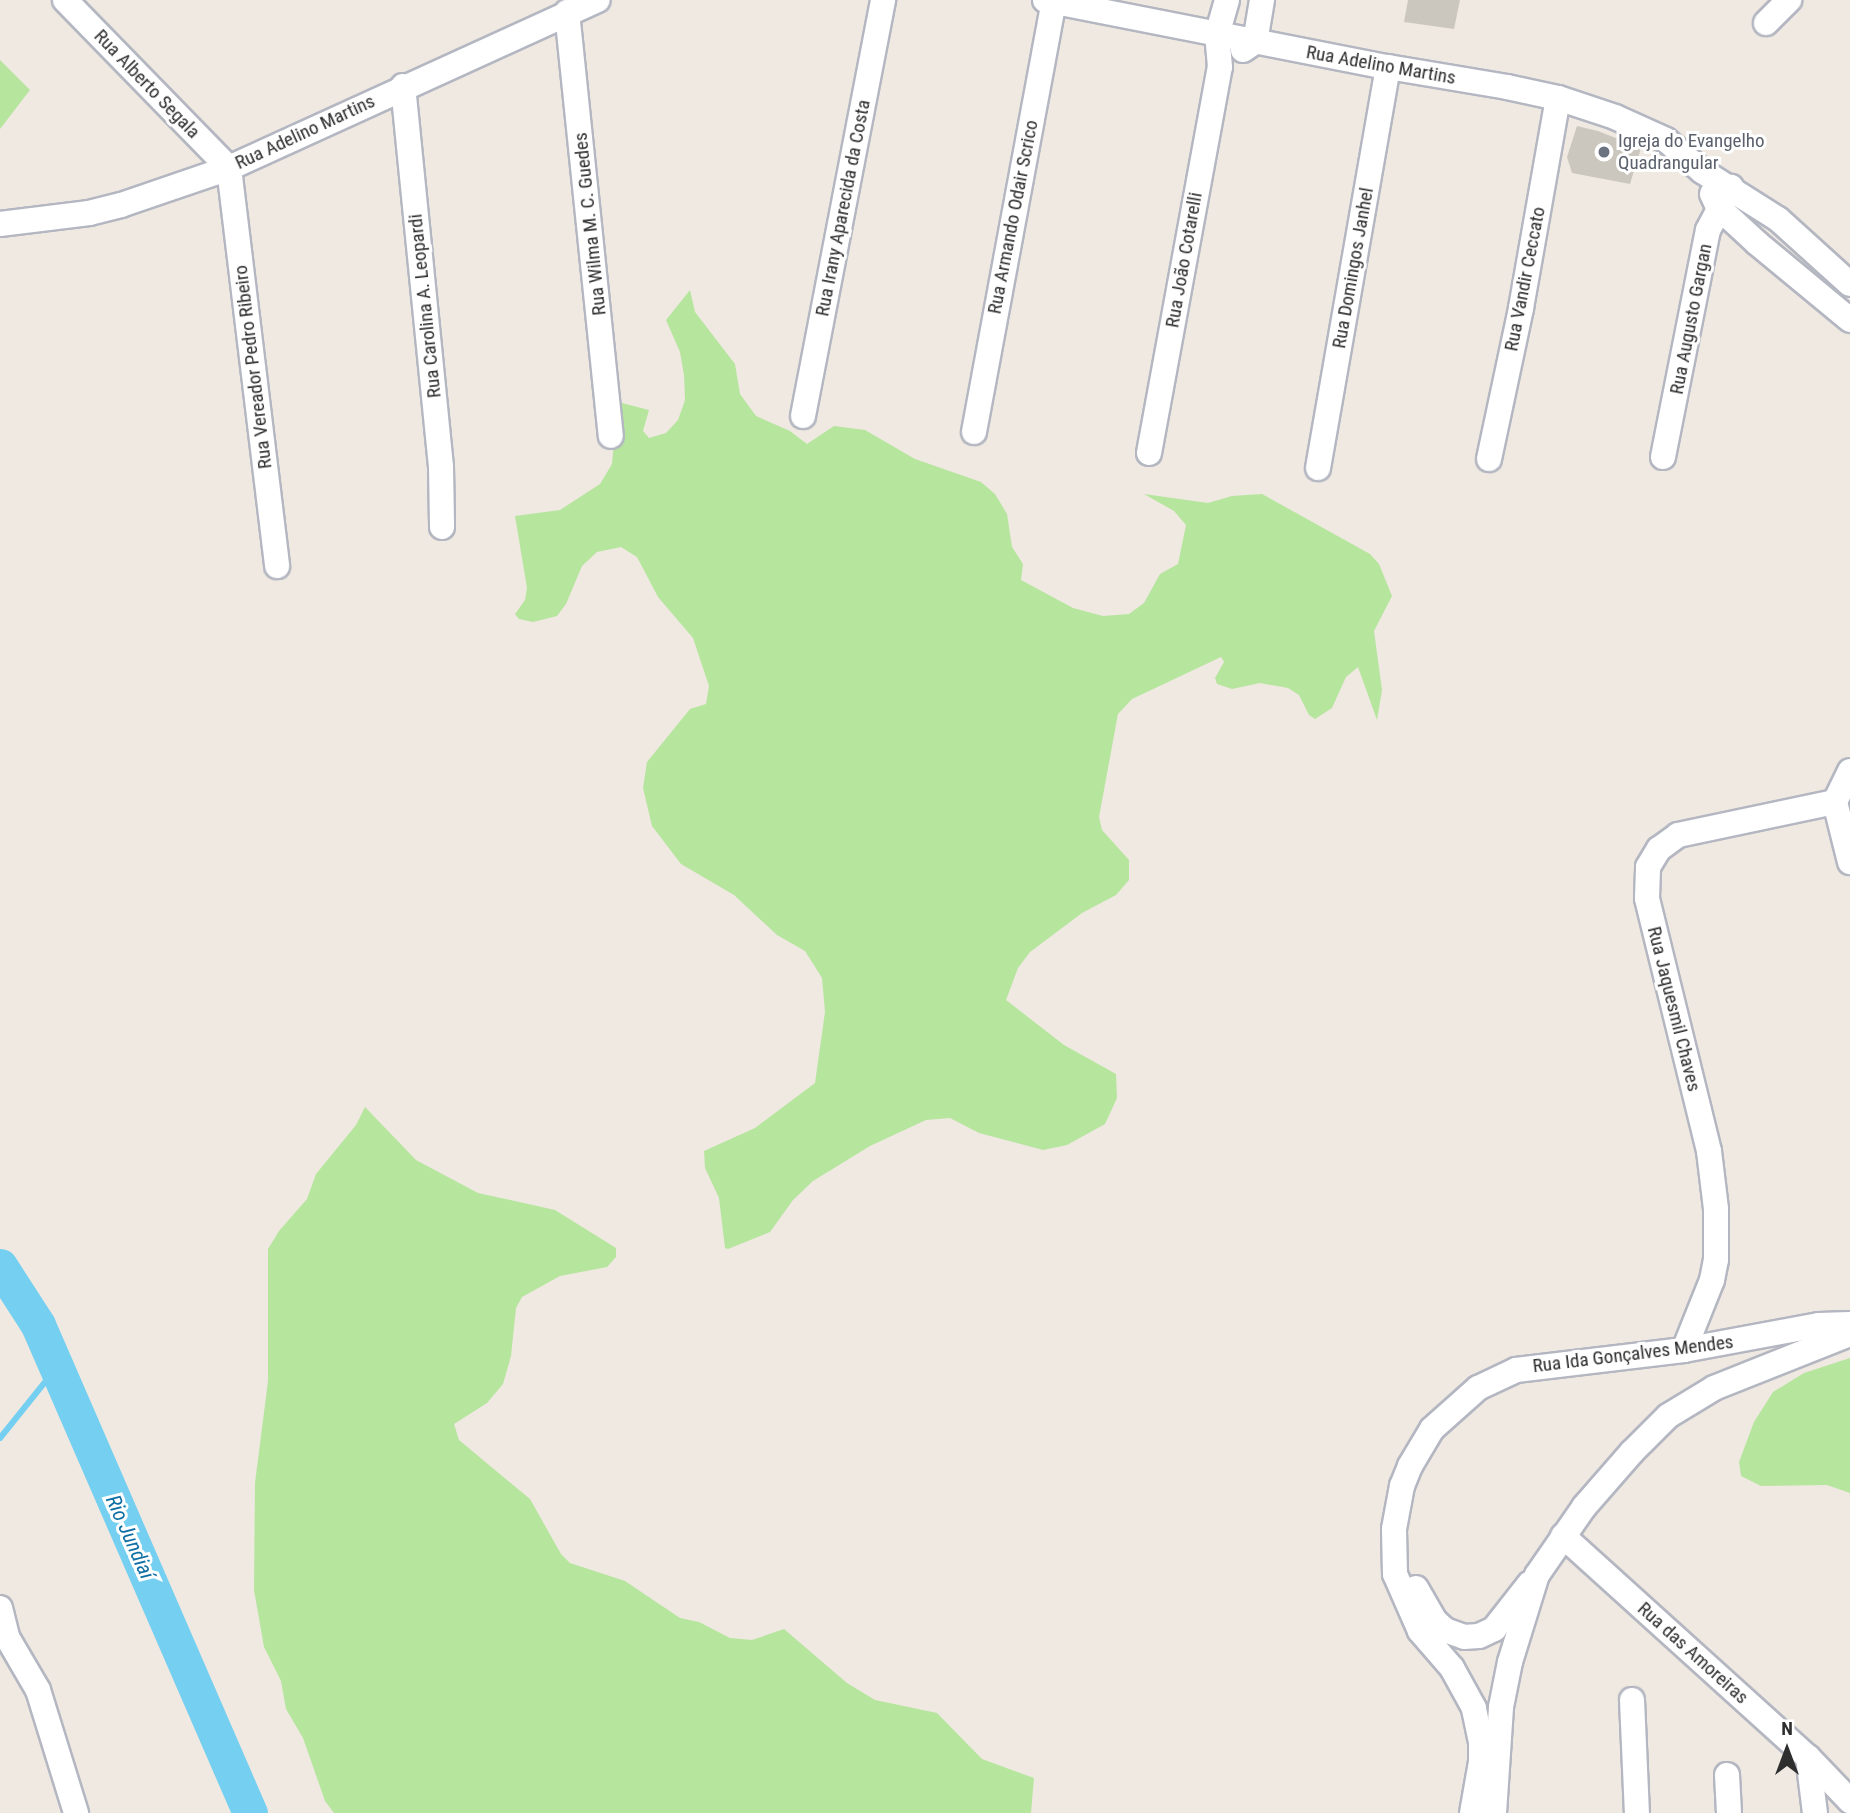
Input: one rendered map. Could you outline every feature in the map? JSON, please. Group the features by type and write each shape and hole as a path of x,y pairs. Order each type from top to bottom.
{"street":[{"name":"Rua Alberto Segala","path":"65,0 229,169"},
{"name":"Rua Adelino Martins","path":"0,224 110,208 229,169 403,86 597,0"},
{"name":"Rua Irany Aparecida da Costa","path":"803,416 883,0"},
{"path":"1217,34 1227,0"},
{"path":"1220,67 1255,42 1262,0"},
{"path":"1766,23 1789,0"},
{"name":"Rua Adelino Martins","path":"1049,1 1558,98 1615,117 1666,140 1702,171 1724,197 1850,320"},
{"name":"Rua Armando Odair Scrico","path":"974,432 1049,1"},
{"name":"Rua Wilma M. C. Guedes","path":"568,12 611,436"},
{"name":"Rua João Cotarelli","path":"1149,453 1220,67 1217,34"},
{"name":"Rua Domingos Janhel","path":"1318,468 1388,67"},
{"name":"Rua Carolina A. Leopardi","path":"403,86 441,467 442,527"},
{"name":"Rua Vandir Ceccato","path":"1489,459 1521,308 1558,98"},
{"name":"Rua Vereador Pedro Ribeiro","path":"229,169 277,566"},
{"path":"1724,197 1778,219 1850,284"},
{"name":"Rua Augusto Gargan","path":"1663,457 1708,230 1724,197"},
{"path":"1850,771 1835,802 1850,862"},
{"name":"Rua Jaquesmil Chaves","path":"1684,1350 1716,1260 1716,1209 1709,1151 1647,898 1648,867 1659,849 1678,835 1835,802"},
{"name":"Rua Ida Gonçalves Mendes","path":"1472,1813 1481,1762 1481,1742 1474,1708 1452,1668 1420,1631 1395,1573 1394,1543 1402,1486 1420,1447 1446,1414 1478,1388 1516,1370 1684,1350 1819,1325 1850,1324"},
{"name":"Rua Ida Gonçalves Mendes","path":"1394,1543 1435,1620 1445,1630 1464,1637 1479,1636 1494,1629 1607,1478 1668,1416 1714,1388 1850,1334"},
{"name":"Rua das Amoreiras","path":"1563,1536 1808,1757 1850,1801"},
{"name":"Rua Ida Gonçalves Mendes","path":"1494,1813 1501,1707 1510,1662 1537,1575"},
{"path":"0,1608 7,1637 38,1690 76,1813"},
{"path":"1632,1700 1637,1813"},
{"path":"1808,1757 1815,1813"},
{"path":"1727,1775 1729,1813"}],"green space":[{"path":"0,60 30,90 0,129"},
{"path":"690,290 695,312 735,364 740,394 756,416 790,431 807,444 834,426 865,430 915,459 981,482 995,494 1007,514 1012,547 1023,564 1021,580 1073,608 1103,616 1129,614 1144,603 1160,574 1178,564 1186,525 1174,511 1144,494 1208,503 1232,496 1262,494 1370,554 1379,564 1392,596 1374,631 1382,690 1377,720 1358,667 1346,677 1332,708 1315,719 1309,715 1299,695 1288,688 1260,683 1232,689 1217,684 1215,678 1224,662 1221,657 1132,699 1118,714 1099,817 1102,830 1129,860 1129,880 1116,895 1082,913 1030,952 1018,968 1006,1000 1064,1045 1116,1074 1117,1098 1105,1124 1067,1145 1043,1150 979,1133 950,1118 926,1120 870,1146 813,1181 793,1200 770,1232 728,1249 725,1248 719,1198 705,1168 704,1151 755,1128 815,1083 825,1012 822,978 805,951 777,935 734,895 681,864 652,826 643,788 647,762 690,709 706,704 709,686 693,638 658,597 637,557 621,547 597,552 582,566 566,604 557,616 533,622 519,619 515,614 525,600 527,588 515,516 560,510 600,484 612,464 616,417 622,403 649,410 643,431 649,438 666,433 678,420 685,400 684,375 680,352 666,320"},
{"path":"365,1107 416,1160 478,1193 555,1210 616,1248 616,1257 607,1267 560,1276 522,1297 516,1308 511,1356 503,1384 487,1403 454,1424 459,1440 530,1499 561,1554 570,1563 625,1581 680,1618 699,1622 730,1638 752,1640 784,1629 847,1683 875,1700 937,1713 982,1759 1034,1778 1031,1813 334,1813 325,1801 303,1738 286,1709 281,1681 264,1647 254,1590 255,1483 268,1381 268,1249 279,1231 307,1199 316,1174 356,1125"},
{"path":"1850,1358 1850,1493 1827,1485 1761,1486 1741,1476 1739,1462 1754,1422 1773,1392 1804,1373"}],"building":[{"path":"1408,0 1460,0 1454,29 1404,22"},
{"name":"Igreja do Evangelho Quadrangular","path":"1577,126 1641,148 1630,184 1572,173 1567,157"}],"waterway":[{"name":"Rio Jundiaí","path":"0,1266 38,1325 250,1813"},
{"path":"0,1438 57,1367"}],"place":[{"name":"Igreja do Evangelho Quadrangular","path":"1604,152"}]}
